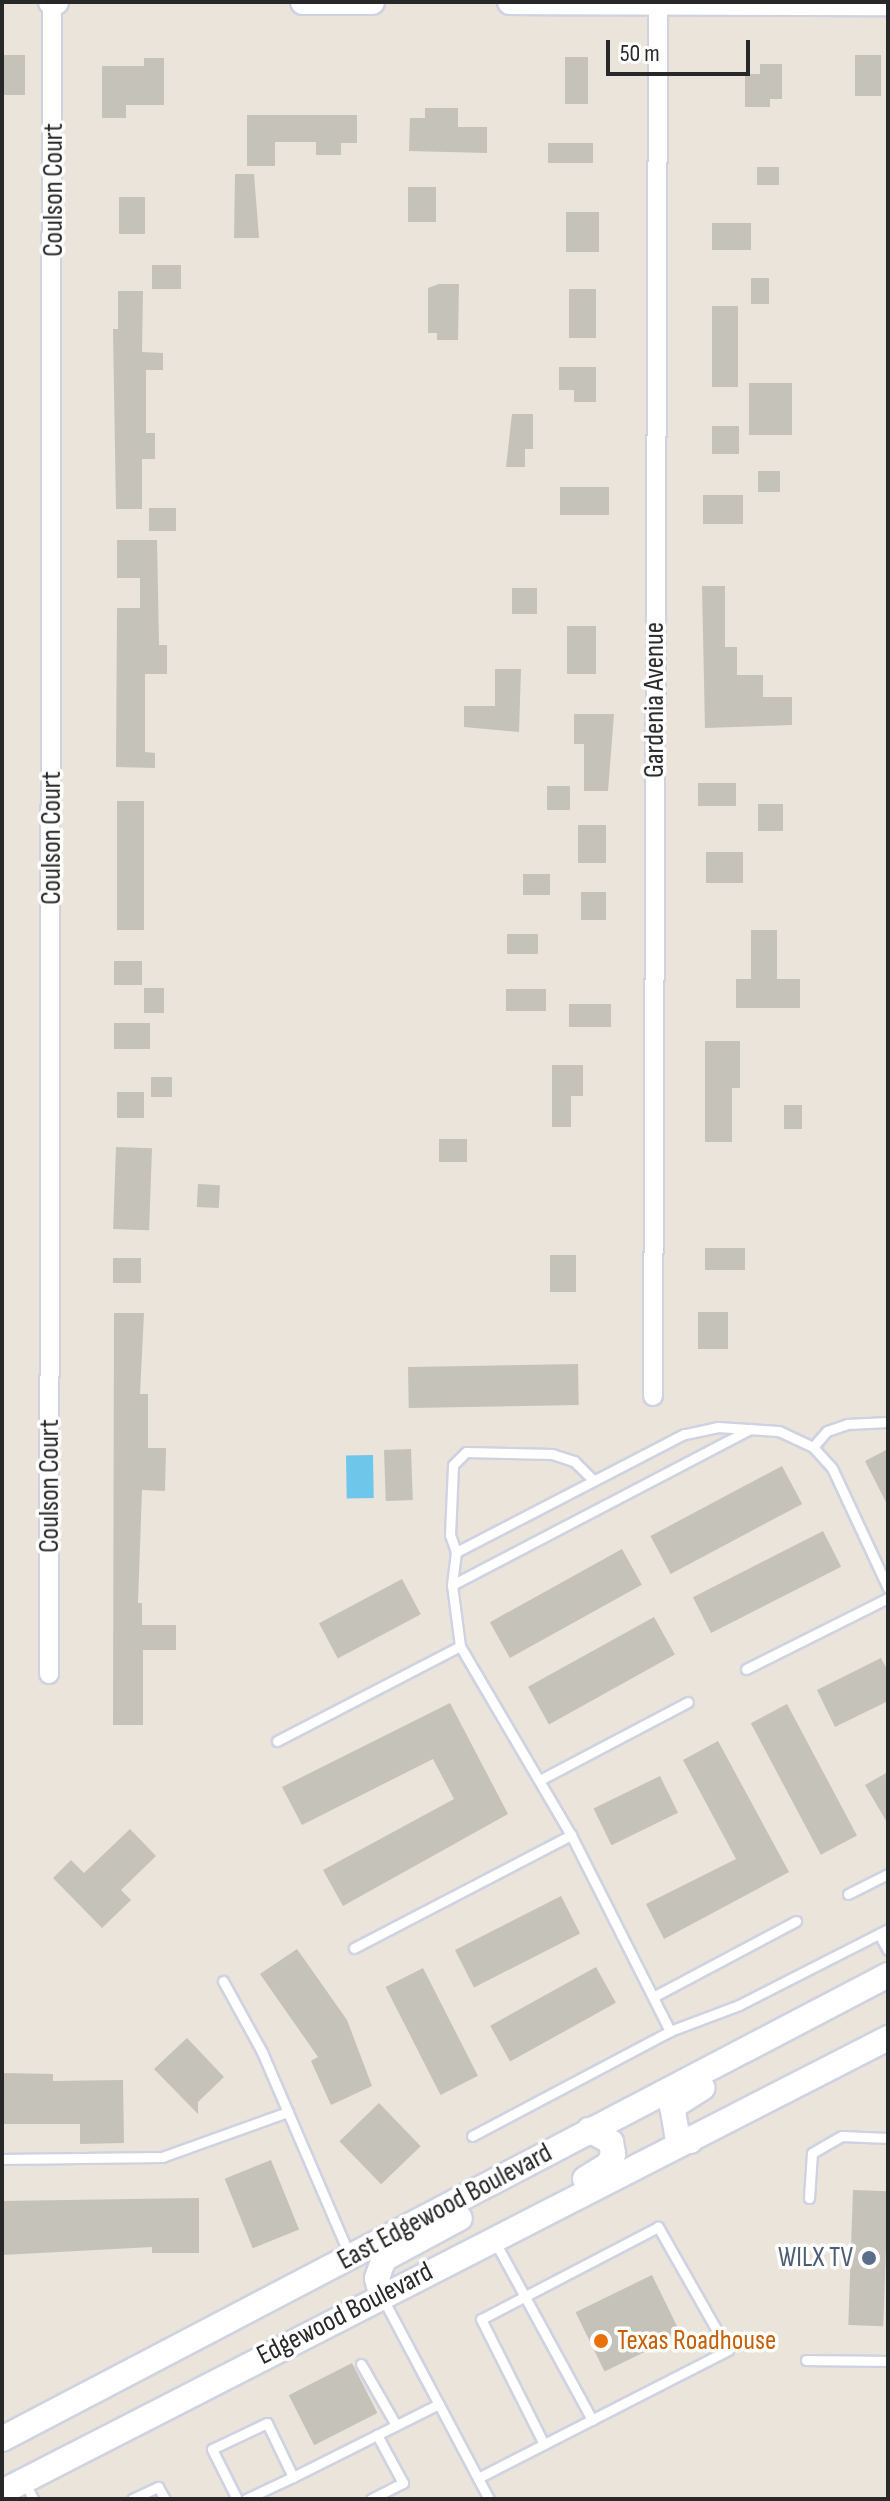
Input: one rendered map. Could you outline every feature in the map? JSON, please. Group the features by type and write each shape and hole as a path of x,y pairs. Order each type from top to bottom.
{"street":[{"name":"Coulson Court","path":"49,1674 53,2"},
{"path":"303,2 372,2"},
{"path":"510,2 888,3"},
{"name":"Gardenia Avenue","path":"653,1396 658,3"},
{"name":"East Edgewood Boulevard","path":"6,2441 589,2130 888,1975"},
{"path":"865,1986 844,2015 681,2099 672,2107 671,2118 677,2134 690,2141 888,2038"},
{"path":"494,2240 521,2212 609,2164 611,2142 589,2130"},
{"name":"Edgewood Boulevard","path":"20,2490 381,2294 690,2141"},
{"path":"381,2294 377,2278 384,2259 471,2211 489,2184"}],"lane":[{"path":"813,1447 827,1431 847,1424 888,1422"},
{"path":"456,1552 684,1434 718,1427 754,1427 778,1431 813,1447 832,1468 888,1588"},
{"path":"452,1585 754,1427"},
{"path":"592,1479 574,1461 552,1454 466,1452 453,1465 450,1535 456,1552 452,1585 460,1646 571,1835 670,2031"},
{"path":"746,1669 888,1598"},
{"path":"277,1741 460,1646"},
{"path":"540,1780 688,1702"},
{"path":"354,1948 571,1835"},
{"path":"848,1894 888,1874"},
{"path":"653,1997 796,1921"},
{"path":"472,2136 670,2031 739,2005 884,1932 888,1950"},
{"path":"223,1981 288,2112 350,2258"},
{"path":"2,2159 162,2157 288,2112"},
{"path":"809,2198 812,2153 842,2136 888,2138"},
{"path":"478,2478 728,2350 658,2227 481,2319 544,2444"},
{"path":"494,2240 592,2420"},
{"path":"381,2294 489,2499"},
{"path":"806,2360 888,2361"},
{"path":"361,2364 396,2425"},
{"path":"246,2499 439,2404"},
{"path":"237,2499 212,2449 267,2423 293,2477"},
{"path":"371,2499 403,2483 377,2435"},
{"path":"132,2499 158,2487 165,2499"}],"water":[{"path":"346,1455 373,1455 374,1498 347,1498"}],"building":[{"path":"2,55 25,55 25,95 2,95"},
{"path":"855,55 881,55 881,96 855,96"},
{"path":"565,57 588,57 588,104 565,104"},
{"path":"144,58 164,58 164,105 126,105 126,118 102,118 102,66 144,66"},
{"path":"760,64 782,64 782,99 770,99 770,107 745,107 745,74 760,74"},
{"path":"425,108 458,108 458,127 487,127 487,153 409,151 410,118 425,118"},
{"path":"247,115 357,115 357,143 341,143 341,155 316,155 316,142 275,142 275,166 247,166"},
{"path":"548,143 593,143 593,163 548,163"},
{"path":"757,167 779,167 779,185 757,185"},
{"path":"235,174 254,174 259,238 234,238"},
{"path":"408,187 436,187 436,222 408,222"},
{"path":"119,197 145,197 145,234 119,234"},
{"path":"566,212 599,212 599,252 566,252"},
{"path":"712,223 751,223 751,250 712,250"},
{"path":"152,265 181,265 181,289 152,289"},
{"path":"751,278 769,278 769,304 751,304"},
{"path":"439,284 459,284 458,340 437,340 437,333 428,333 428,288"},
{"path":"569,289 596,289 596,338 569,338"},
{"path":"118,291 143,291 142,352 163,353 163,370 146,370 146,433 155,433 155,459 142,459 142,509 116,509 113,329 118,329"},
{"path":"712,306 738,306 738,387 712,387"},
{"path":"559,367 596,367 596,402 574,402 574,390 559,390"},
{"path":"749,383 792,383 792,435 749,435"},
{"path":"512,414 533,414 533,449 525,449 525,467 506,467"},
{"path":"712,426 739,426 739,454 712,454"},
{"path":"758,471 780,471 780,492 758,492"},
{"path":"560,487 609,487 609,515 560,515"},
{"path":"703,495 743,495 743,524 703,524"},
{"path":"149,508 176,508 176,531 149,531"},
{"path":"117,540 157,540 159,645 167,645 167,674 145,674 145,752 155,753 155,768 116,767 117,608 140,608 140,578 117,578"},
{"path":"702,586 725,586 725,647 737,647 737,675 763,675 763,697 792,697 792,725 705,728"},
{"path":"512,588 537,588 537,614 512,614"},
{"path":"567,626 596,626 596,674 567,674"},
{"path":"495,669 521,669 519,732 464,727 464,706 495,706"},
{"path":"574,714 614,714 608,791 584,791 584,744 574,744"},
{"path":"698,783 736,783 736,806 698,806"},
{"path":"547,786 570,786 570,810 547,810"},
{"path":"117,801 144,801 144,930 117,930"},
{"path":"758,804 783,804 783,831 758,831"},
{"path":"578,825 606,825 606,863 578,863"},
{"path":"706,852 743,852 743,883 706,883"},
{"path":"523,874 550,874 550,895 523,895"},
{"path":"581,892 606,892 606,920 581,920"},
{"path":"751,930 777,930 777,979 800,979 800,1008 736,1008 736,979 751,979"},
{"path":"507,934 538,934 538,954 507,954"},
{"path":"114,961 142,961 142,985 114,985"},
{"path":"144,988 164,988 164,1013 144,1013"},
{"path":"506,989 546,989 546,1011 506,1011"},
{"path":"569,1004 611,1004 611,1027 569,1027"},
{"path":"114,1023 150,1023 150,1049 114,1049"},
{"path":"705,1041 740,1041 740,1088 732,1088 732,1142 705,1142"},
{"path":"552,1065 583,1065 583,1096 571,1096 571,1127 552,1127"},
{"path":"151,1077 172,1077 172,1097 151,1097"},
{"path":"117,1092 144,1092 144,1118 117,1118"},
{"path":"784,1105 802,1105 802,1129 784,1129"},
{"path":"439,1139 467,1139 467,1162 439,1162"},
{"path":"116,1147 152,1148 149,1230 113,1229"},
{"path":"198,1184 220,1185 219,1208 197,1207"},
{"path":"705,1248 745,1248 745,1270 705,1270"},
{"path":"550,1255 576,1255 576,1292 550,1292"},
{"path":"113,1258 141,1258 141,1283 113,1283"},
{"path":"698,1312 728,1312 728,1349 698,1349"},
{"path":"114,1313 144,1313 140,1394 148,1394 148,1448 166,1448 165,1491 142,1490 138,1603 142,1603 142,1625 176,1625 176,1650 143,1650 143,1725 113,1725"},
{"path":"578,1364 579,1405 409,1408 408,1367"},
{"path":"411,1449 413,1500 386,1501 384,1450"},
{"path":"888,1449 888,1506 865,1461"},
{"path":"782,1466 802,1504 671,1574 650,1536"},
{"path":"823,1531 841,1567 711,1633 693,1597"},
{"path":"622,1549 642,1585 510,1658 490,1622"},
{"path":"402,1579 421,1614 338,1658 319,1623"},
{"path":"654,1617 675,1655 549,1724 528,1687"},
{"path":"881,1658 888,1671 888,1701 835,1727 817,1690"},
{"path":"450,1703 508,1814 343,1906 323,1870 454,1799 433,1759 302,1825 282,1787"},
{"path":"787,1704 857,1836 821,1855 751,1723"},
{"path":"718,1741 789,1872 664,1939 646,1904 736,1859 683,1760"},
{"path":"888,1772 888,1824 865,1785"},
{"path":"660,1776 678,1813 611,1845 593,1808"},
{"path":"130,1829 156,1856 121,1890 131,1900 102,1928 53,1878 71,1860 84,1873"},
{"path":"561,1896 580,1933 474,1987 455,1950"},
{"path":"297,1949 347,2020 372,2086 331,2105 311,2061 318,2057 260,1974"},
{"path":"596,1967 616,2003 510,2062 490,2026"},
{"path":"423,1968 478,2076 441,2095 386,1987"},
{"path":"187,2038 224,2077 198,2102 198,2114 154,2069"},
{"path":"2,2073 53,2074 53,2081 123,2080 124,2143 80,2144 80,2124 2,2124"},
{"path":"379,2103 421,2146 381,2184 339,2141"},
{"path":"271,2160 299,2230 253,2248 225,2179"},
{"name":"WILX TV","path":"853,2190 888,2191 883,2326 848,2325"},
{"path":"199,2198 199,2253 152,2253 152,2247 2,2255 2,2201"},
{"path":"652,2275 681,2334 605,2372 576,2312"},
{"path":"352,2363 377,2413 314,2445 289,2395"}],"place":[{"name":"WILX TV","path":"869,2258"},
{"name":"Texas Roadhouse","path":"601,2341"}]}
